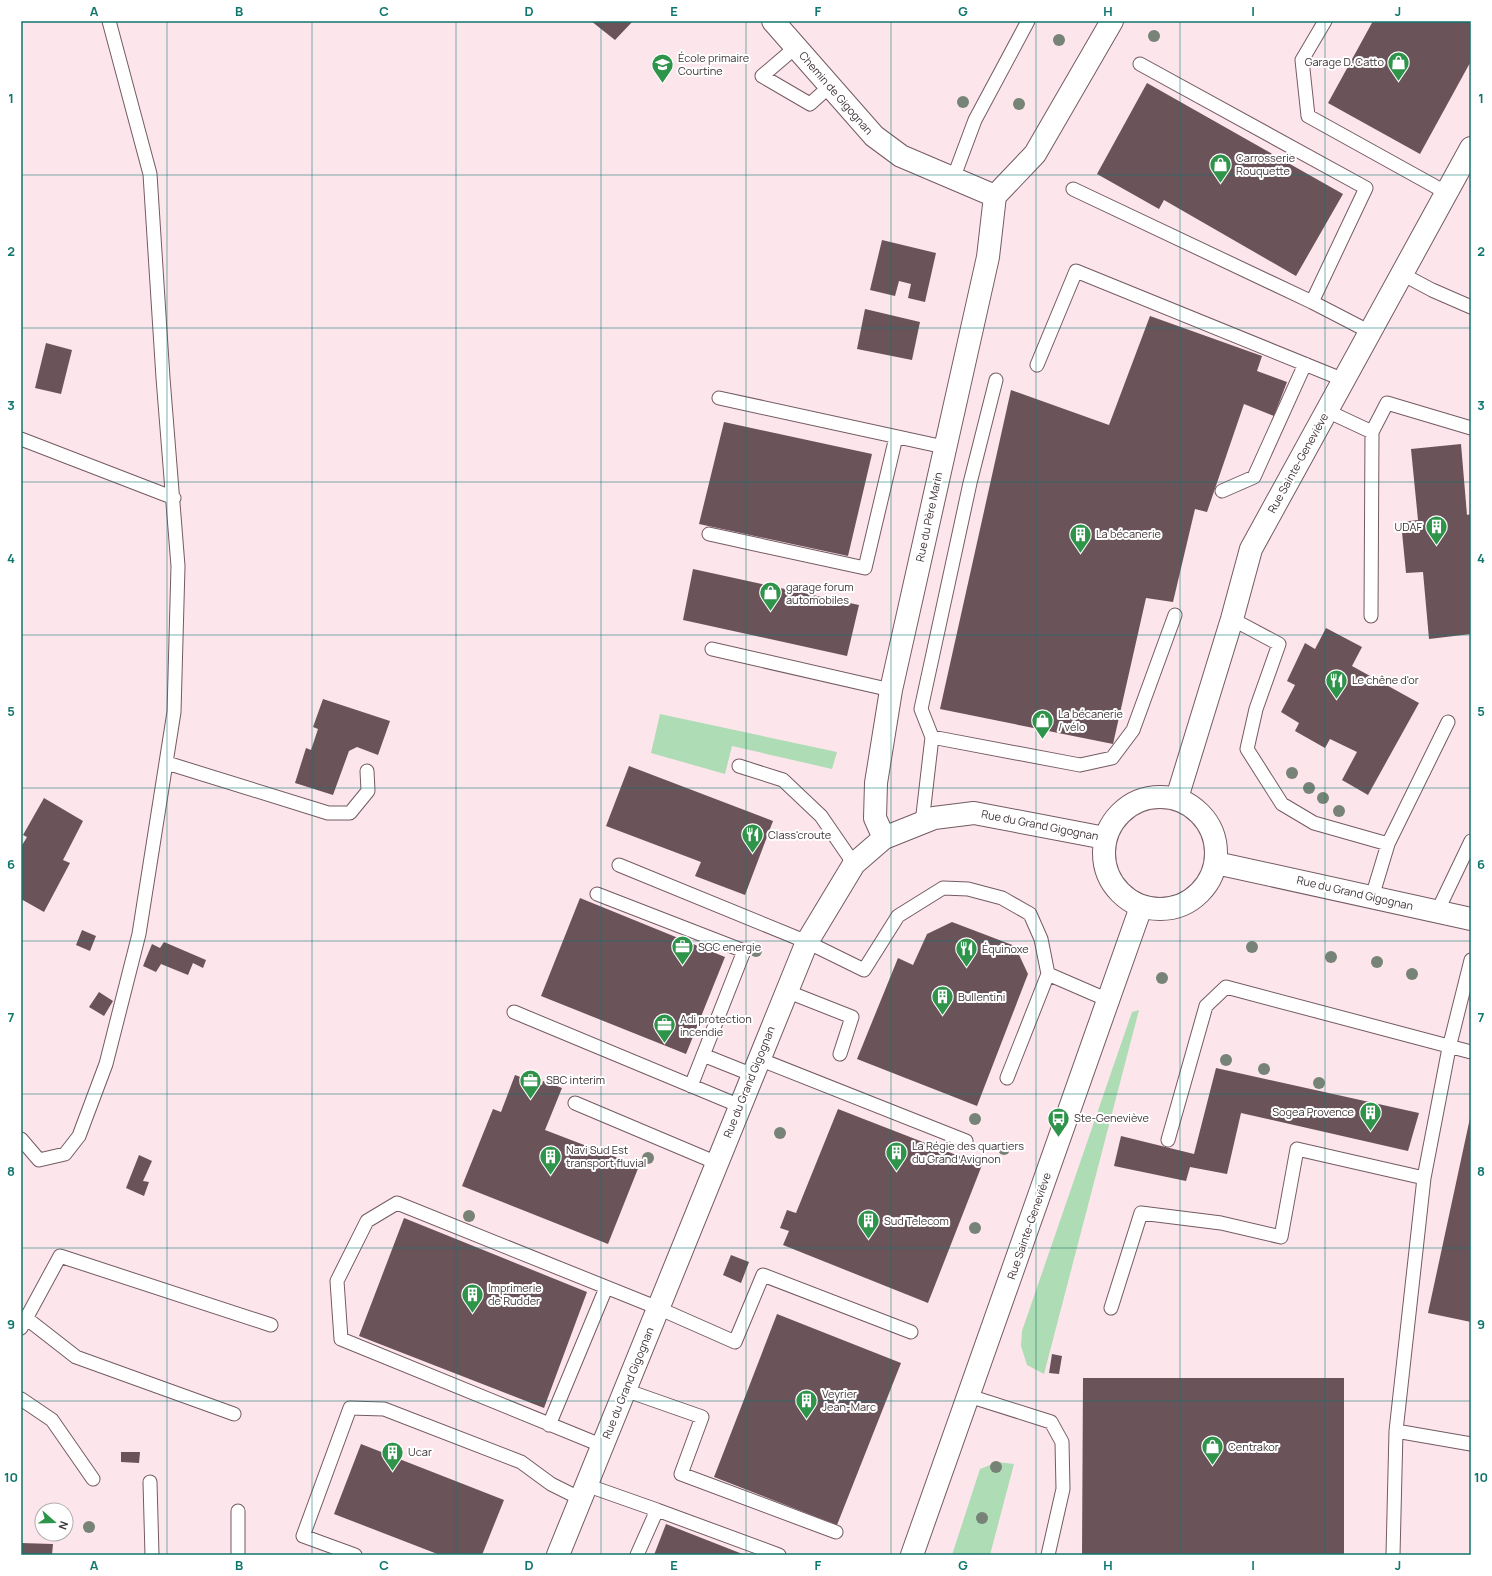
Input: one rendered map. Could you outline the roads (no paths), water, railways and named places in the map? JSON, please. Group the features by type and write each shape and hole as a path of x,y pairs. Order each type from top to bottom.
{"street":[{"name":"Chemin de Gigognan","path":"773,21 874,136 901,156 994,196"},
{"path":"994,196 1035,154 1112,21"},
{"name":"Rue Sainte-Geneviève","path":"1177,798 1232,619 1251,549 1471,148"},
{"name":"Rue du Père Marin","path":"884,838 875,818 876,783 891,690 944,447 988,257 994,196"},
{"name":"Rue du Grand Gigognan","path":"1154,796 1177,798 1200,812 1204,818 1214,836 1216,863 1207,886 1189,903 1165,910 1141,907 1122,896 1109,880 1103,859 1105,838 1115,818 1133,803 1154,796"},
{"name":"Rue du Grand Gigognan","path":"558,1555 806,942 854,864 884,838 934,818 974,813 1105,838"},
{"name":"Rue du Grand Gigognan","path":"1216,863 1471,919"},
{"name":"Rue Sainte-Geneviève","path":"915,1551 1141,907"}],"lane":[{"path":"21,1139 38,1160 65,1154 79,1136 106,1064 139,934 174,712 178,566 174,498 163,378 150,174 109,21"},
{"path":"953,179 975,120 1028,21"},
{"path":"1325,21 1302,60 1308,116 1447,193"},
{"path":"796,47 762,76 810,104 830,86"},
{"path":"1140,64 1366,188 1312,302"},
{"path":"1073,189 1312,302 1370,332"},
{"path":"1037,365 1076,271 1344,380"},
{"path":"1402,274 1432,290 1471,307"},
{"path":"1222,491 1254,477 1305,364"},
{"path":"922,823 932,737 921,709 970,483 996,380"},
{"path":"719,398 944,447"},
{"path":"1372,616 1372,432 1387,403 1471,428"},
{"path":"1327,411 1372,432"},
{"path":"709,534 865,568 896,437"},
{"path":"21,439 174,498"},
{"path":"932,737 1080,765 1112,758 1133,730 1175,615"},
{"path":"1232,619 1279,644 1256,708 1246,749 1282,804 1314,824 1388,844"},
{"path":"712,649 891,690"},
{"path":"1372,897 1388,844 1448,722"},
{"path":"167,763 328,813 350,813 368,791 367,771"},
{"path":"739,766 783,780 822,816 854,864"},
{"path":"1438,912 1471,843"},
{"path":"619,865 806,942 864,970 898,916 943,888 968,888 1002,898 1030,914 1041,939 1048,974 1007,1078"},
{"path":"597,894 744,951 691,1086"},
{"path":"1393,1555 1396,1431 1424,1178 1449,1048 1471,960"},
{"path":"1048,974 1108,1000"},
{"path":"1168,1140 1206,1006 1226,987 1449,1048 1471,1052"},
{"path":"786,991 852,1017 840,1054"},
{"path":"514,1012 740,1106"},
{"path":"703,1055 756,1067 966,1141"},
{"path":"575,1103 717,1163"},
{"path":"1111,1308 1140,1213 1221,1223 1281,1237 1297,1149 1424,1178"},
{"path":"602,1446 341,1339 337,1281 367,1221 397,1203 658,1308 735,1342 763,1275 911,1332"},
{"path":"234,1414 76,1357 24,1323 60,1256 271,1325"},
{"path":"549,1425 606,1288"},
{"path":"625,1390 702,1417 681,1474 836,1532"},
{"path":"969,1396 1051,1422 1062,1442 1063,1489 1048,1555"},
{"path":"21,1399 52,1420 92,1479"},
{"path":"355,1555 303,1536 350,1408 384,1409 521,1462 551,1484 656,1510 780,1555"},
{"path":"1396,1431 1471,1444"},
{"path":"150,1482 152,1555"},
{"path":"638,1555 656,1510"},
{"path":"238,1511 238,1555"}],"place":[{"name":"Garage D. Catto","path":"1399,82"},
{"name":"École primaire Courtine","path":"663,84"},
{"name":"Carrosserie Rouquette","path":"1220,184"},
{"name":"UDAF","path":"1437,546"},
{"name":"La bécanerie","path":"1080,554"},
{"name":"garage forum automobiles","path":"770,612"},
{"name":"Le chêne d'or","path":"1337,700"},
{"name":"La bécanerie / vélo","path":"1042,740"},
{"name":"Class'croute","path":"752,854"},
{"name":"SGC energie","path":"682,966"},
{"name":"Équinoxe","path":"966,968"},
{"name":"Bullentini","path":"943,1016"},
{"name":"Adi protection incendie","path":"664,1044"},
{"name":"SBC interim","path":"531,1100"},
{"name":"Sogea Provence","path":"1370,1132"},
{"name":"Ste-Geneviève","path":"1059,1138"},
{"name":"La Régie des quartiers du Grand Avignon","path":"896,1172"},
{"name":"Navi Sud Est transport fluvial","path":"551,1176"},
{"name":"Sud Telecom","path":"869,1240"},
{"name":"Imprimerie de Rudder","path":"473,1314"},
{"name":"Veyrier Jean-Marc","path":"807,1420"},
{"name":"Centrakor","path":"1213,1466"},
{"name":"Ucar","path":"392,1472"}]}
